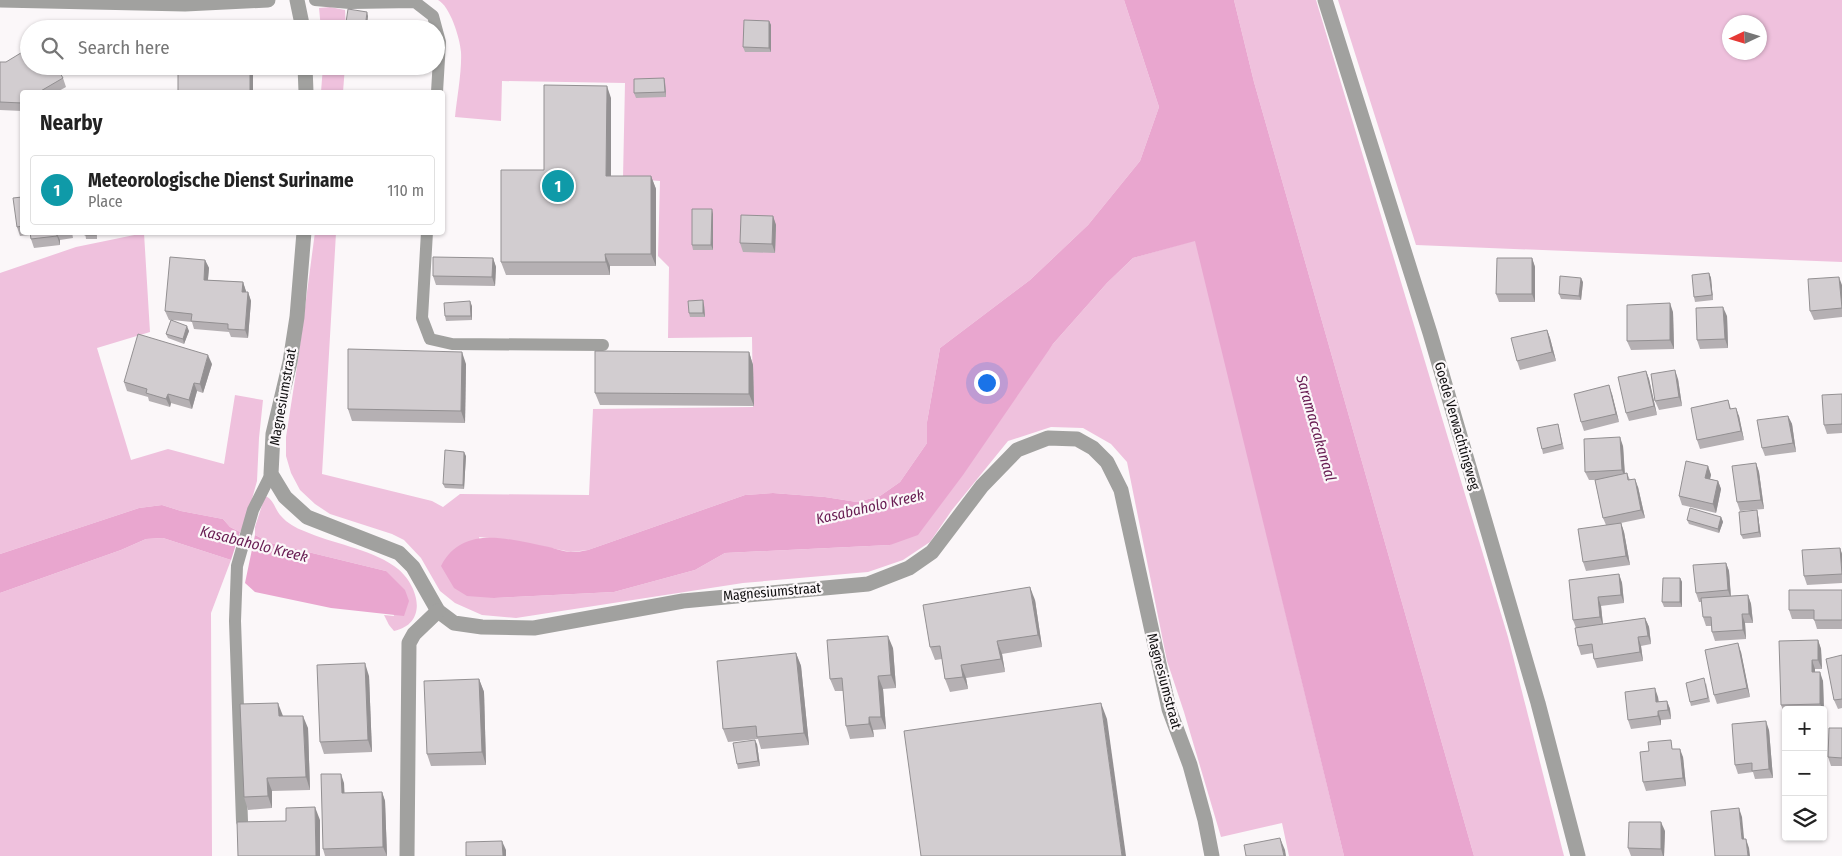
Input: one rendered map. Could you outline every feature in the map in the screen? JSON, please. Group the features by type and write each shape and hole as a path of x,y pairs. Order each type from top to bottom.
{"street":[{"path":"0,0 185,4 268,0"},
{"path":"297,0 301,20"},
{"name":"Goede Verwachtingweg","path":"1326,0 1430,333 1538,703 1578,856"},
{"path":"305,75 306,90"},
{"name":"Magnesiumstraat","path":"304,235 297,317 290,362 274,434 271,474 285,497 307,517 398,553 413,567 438,611 454,623 482,627 534,628 683,601 868,584 909,568 932,552 982,486 1017,450 1048,438 1077,439 1093,448 1107,462 1121,490 1168,709 1190,766 1205,820 1212,856"},
{"path":"407,856 409,643 414,634 438,611"}],"lane":[{"path":"315,0 350,3 415,2 433,16 434,20"},
{"path":"437,90 438,75"},
{"path":"428,235 422,318 430,339 452,344 603,345"},
{"path":"242,821 235,621 237,566 253,510 271,474"}],"shaded area":[{"path":"438,0 1124,0 1159,107 1140,161 1088,225 1030,280 940,348 927,422 927,443 900,482 880,496 857,502 825,497 773,493 745,495 588,550 571,552 510,540 479,537 494,598 614,592 695,570 725,553 890,545 1053,344 1107,283 1133,258 1196,240 1344,856 1289,856 1282,823 1221,837 1167,661 1127,462 1111,444 1083,428 1051,427 1008,441 952,510 930,542 903,560 868,572 743,583 516,618 482,615 455,603 440,591 421,558 404,540 392,534 330,514 315,504 300,490 291,473 286,456 286,437 315,235 336,235 322,474 432,501 443,507 460,494 589,495 593,409 753,407 752,337 668,338 669,267 658,256 660,181 623,178 625,83 502,81 501,121 455,117 461,52 450,15"},
{"path":"1234,0 1316,0 1508,637 1564,856 1474,856 1254,82"},
{"path":"1338,0 1842,0 1842,262 1416,245"},
{"path":"330,7 345,10 346,20 320,20 319,8"},
{"path":"322,75 344,75 343,90 321,90"},
{"path":"134,235 144,235 150,332 97,348 131,460 168,449 224,464 235,395 263,400 257,481 244,528 240,532 230,527 223,519 181,511 162,505 139,508 0,554 0,273 76,247"},
{"path":"265,496 272,502 283,519 295,527 362,550 394,566 409,581 414,591 416,611 413,620 406,627 394,631 389,625 384,615 394,616 386,571 271,543 255,535 255,527"},
{"path":"163,538 231,560 211,613 212,856 0,856 0,593 121,550 146,539"}],"water":[{"path":"1124,0 1234,0 1254,82 1474,856 1344,856 1195,241 1133,258 1107,283 1053,344 963,475 918,535 890,545 725,553 695,570 614,592 494,598 467,596 454,588 441,566 450,553 462,544 475,539 489,538 519,541 567,552 588,550 745,495 773,493 825,497 857,502 880,496 900,482 927,443 927,422 940,348 1030,280 1088,225 1140,161 1159,107"},
{"path":"162,505 181,511 223,519 230,527 240,532 231,560 163,538 146,539 121,550 0,593 0,554 139,508"},
{"name":"Kasabaholo Kreek","path":"255,535 271,543 386,571 405,590 409,601 404,616 331,608 255,592 245,583"}],"building":[{"path":"348,9 367,12 366,20 346,20"},
{"path":"744,20 769,21 769,48 743,47"},
{"path":"20,53 20,75 61,75 63,78 42,90 20,90 20,103 0,102 0,62 6,62"},
{"path":"178,75 250,75 250,90 178,90"},
{"path":"664,78 665,92 634,93 634,79"},
{"path":"544,85 607,86 606,176 651,176 651,254 605,254 606,262 501,262 501,170 544,170"},
{"path":"20,197 20,226 17,227 13,198"},
{"path":"692,209 712,209 711,245 692,245"},
{"path":"741,215 773,216 772,244 740,243"},
{"path":"30,235 57,236 31,239"},
{"path":"170,257 205,260 204,280 243,282 242,292 248,292 245,330 228,329 228,324 191,321 192,314 165,311"},
{"path":"433,257 493,258 492,277 433,276"},
{"path":"1497,258 1532,258 1532,294 1496,294"},
{"path":"1709,273 1712,295 1694,297 1692,275"},
{"path":"1560,276 1581,278 1579,296 1559,294"},
{"path":"1839,277 1842,308 1810,311 1808,279"},
{"path":"703,300 703,313 689,313 688,301"},
{"path":"470,301 471,316 445,316 444,303"},
{"path":"1670,303 1670,340 1627,341 1627,305"},
{"path":"1723,307 1725,339 1697,340 1696,308"},
{"path":"171,320 187,326 183,339 166,334"},
{"path":"1547,330 1552,352 1517,361 1511,338"},
{"path":"138,334 208,355 200,384 194,383 189,400 168,394 166,399 146,393 147,389 124,382"},
{"path":"348,349 462,352 461,411 348,409"},
{"path":"595,351 749,352 749,394 595,393"},
{"path":"1675,370 1679,397 1655,401 1651,374"},
{"path":"1646,371 1654,406 1626,413 1618,377"},
{"path":"1609,385 1616,414 1581,422 1574,394"},
{"path":"1842,394 1842,424 1824,425 1822,395"},
{"path":"1728,400 1730,409 1736,408 1741,431 1697,440 1691,408"},
{"path":"1788,416 1793,443 1762,448 1757,420"},
{"path":"1558,424 1562,444 1542,449 1537,428"},
{"path":"1620,437 1622,470 1585,472 1584,439"},
{"path":"445,450 464,452 463,485 443,484"},
{"path":"1686,461 1708,466 1705,478 1718,481 1713,504 1679,496"},
{"path":"1756,463 1761,500 1737,502 1732,466"},
{"path":"1627,473 1628,480 1635,479 1641,510 1603,518 1595,480"},
{"path":"1690,508 1721,517 1718,529 1687,520"},
{"path":"1757,510 1759,532 1741,535 1739,512"},
{"path":"1621,523 1626,556 1583,562 1578,529"},
{"path":"1840,548 1842,574 1804,576 1802,550"},
{"path":"1726,563 1728,590 1696,593 1693,565"},
{"path":"1619,574 1621,595 1598,597 1600,617 1573,620 1569,580"},
{"path":"1663,578 1680,578 1680,602 1662,602"},
{"path":"1030,587 1038,635 997,641 1001,659 961,665 963,677 945,679 940,646 930,647 923,605"},
{"path":"1789,590 1842,590 1842,620 1814,620 1814,610 1789,610"},
{"path":"1748,595 1749,614 1742,614 1743,630 1712,632 1711,617 1703,617 1701,598"},
{"path":"1645,618 1648,636 1638,637 1640,652 1594,659 1592,644 1578,646 1575,628"},
{"path":"888,636 891,675 878,676 881,717 869,717 869,724 846,726 842,678 830,679 827,640"},
{"path":"1818,640 1818,660 1812,660 1812,672 1820,672 1820,704 1781,705 1779,641"},
{"path":"1738,643 1747,688 1714,695 1705,650"},
{"path":"796,653 804,733 757,737 756,726 723,729 717,661"},
{"path":"1842,655 1842,699 1834,700 1826,659"},
{"path":"365,663 368,740 320,742 317,665"},
{"path":"1704,678 1708,698 1690,702 1686,683"},
{"path":"479,679 482,752 427,754 424,681"},
{"path":"1655,688 1656,702 1667,701 1668,710 1658,711 1658,716 1628,720 1625,692"},
{"path":"278,703 279,716 303,716 306,777 267,778 268,796 244,797 240,704"},
{"path":"1101,703 1122,856 921,856 904,731"},
{"path":"1766,721 1769,769 1752,771 1752,763 1735,765 1732,724"},
{"path":"1829,728 1842,728 1842,758 1828,757"},
{"path":"755,740 758,761 737,764 733,743"},
{"path":"1671,740 1672,749 1680,749 1683,778 1643,782 1640,752 1649,751 1648,742"},
{"path":"321,774 341,774 342,793 382,792 383,847 323,849"},
{"path":"315,807 316,856 238,856 237,822 286,821 286,808"},
{"path":"1739,808 1742,839 1746,839 1748,856 1715,856 1711,811"},
{"path":"1629,822 1661,822 1661,849 1628,848"},
{"path":"1280,838 1284,856 1246,856 1244,845"},
{"path":"502,841 503,856 466,856 466,842"}],"place":[{"name":"Meteorologische Dienst Suriname","path":"558,186"}],"water label":[{"name":"Saramaccakanaal","path":"1316,428"}]}
